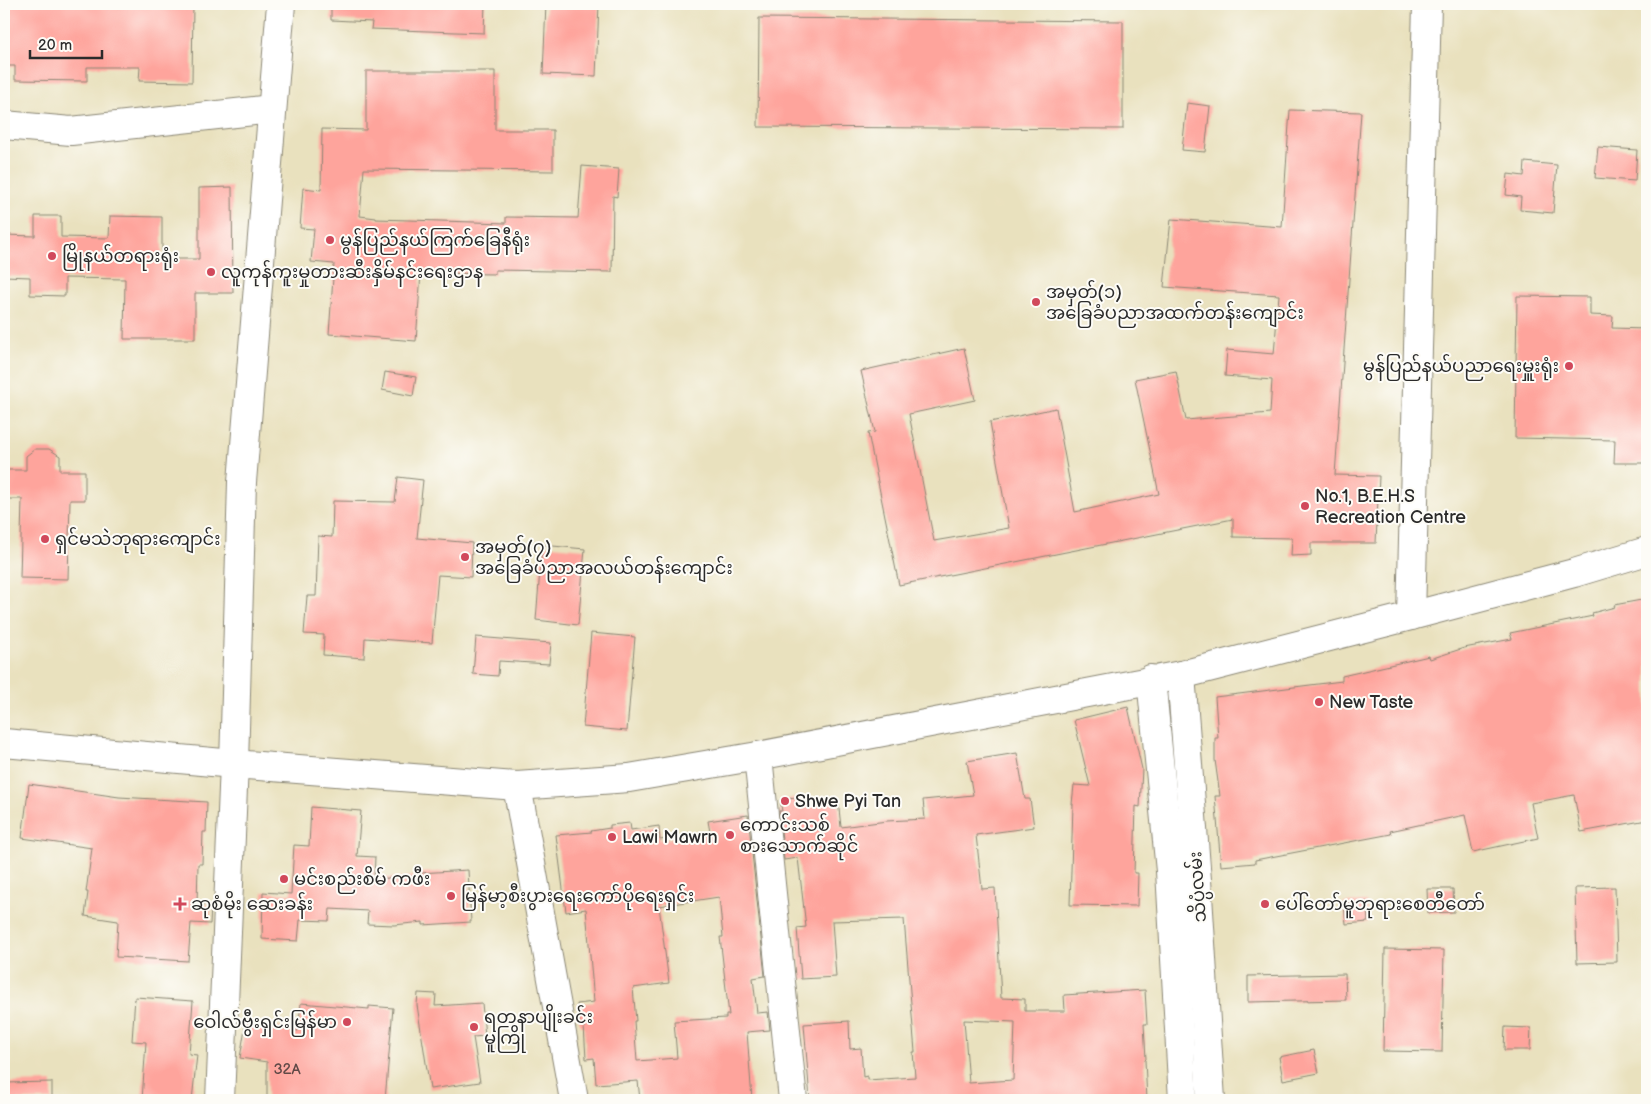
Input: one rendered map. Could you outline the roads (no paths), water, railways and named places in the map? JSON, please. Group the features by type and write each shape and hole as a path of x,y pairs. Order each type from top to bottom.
{"street":[{"path":"220,1100 234,764 242,482 281,4"},
{"path":"1411,616 1427,4"},
{"path":"4,125 71,131 272,109"},
{"path":"4,743 234,764 517,786 629,778 758,756 1151,679 1180,675 1574,573 1647,551"},
{"name":"သိပ္ပံလမ်း","path":"1180,675 1198,880 1211,1100"},
{"name":"သိပ္ပံလမ်း","path":"1151,679 1170,871 1183,1100"},
{"path":"758,756 793,1100"},
{"path":"517,786 574,1100"}],"place":[{"name":"မွန်ပြည်နယ်ကြက်ခြေနီရုံး","path":"330,240"},
{"name":"မြိုနယ်တရားရုံး","path":"52,256"},
{"name":"လူကုန်ကူးမှုတားဆီးနှိမ်နင်းရေးဌာန","path":"211,272"},
{"name":"အမှတ်(၁) အခြေခံပညာအထက်တန်းကျောင်း","path":"1036,302"},
{"name":"မွန်ပြည်နယ်ပညာရေးမှူးရုံး","path":"1569,366"},
{"name":"No.1, B.E.H.S Recreation Centre","path":"1305,506"},
{"name":"ရှင်မသဲဘုရားကျောင်း","path":"45,539"},
{"name":"အမှတ်(၇) အခြေခံပညာအလယ်တန်းကျောင်း","path":"465,557"},
{"name":"New Taste","path":"1319,702"},
{"name":"Shwe Pyi Tan","path":"785,801"},
{"name":"ကောင်းသစ် စားသောက်ဆိုင်","path":"730,835"},
{"name":"Lawi Mawrn","path":"612,837"},
{"name":"မင်းစည်းစိမ် ကဖီး","path":"284,879"},
{"name":"မြန်မာ့စီးပွားရေးကော်ပိုရေးရှင်း","path":"451,896"},
{"name":"ဆုစံမိုး ဆေးခန်း","path":"180,904"},
{"name":"ပေါ်တော်မူဘုရားစေတီတော်","path":"1265,904"},
{"name":"ဝေါလ်ဗွီးရှင်းမြန်မာ","path":"347,1022"},
{"name":"ရတနာပျိုးခင်း မူကြို","path":"474,1027"}]}
